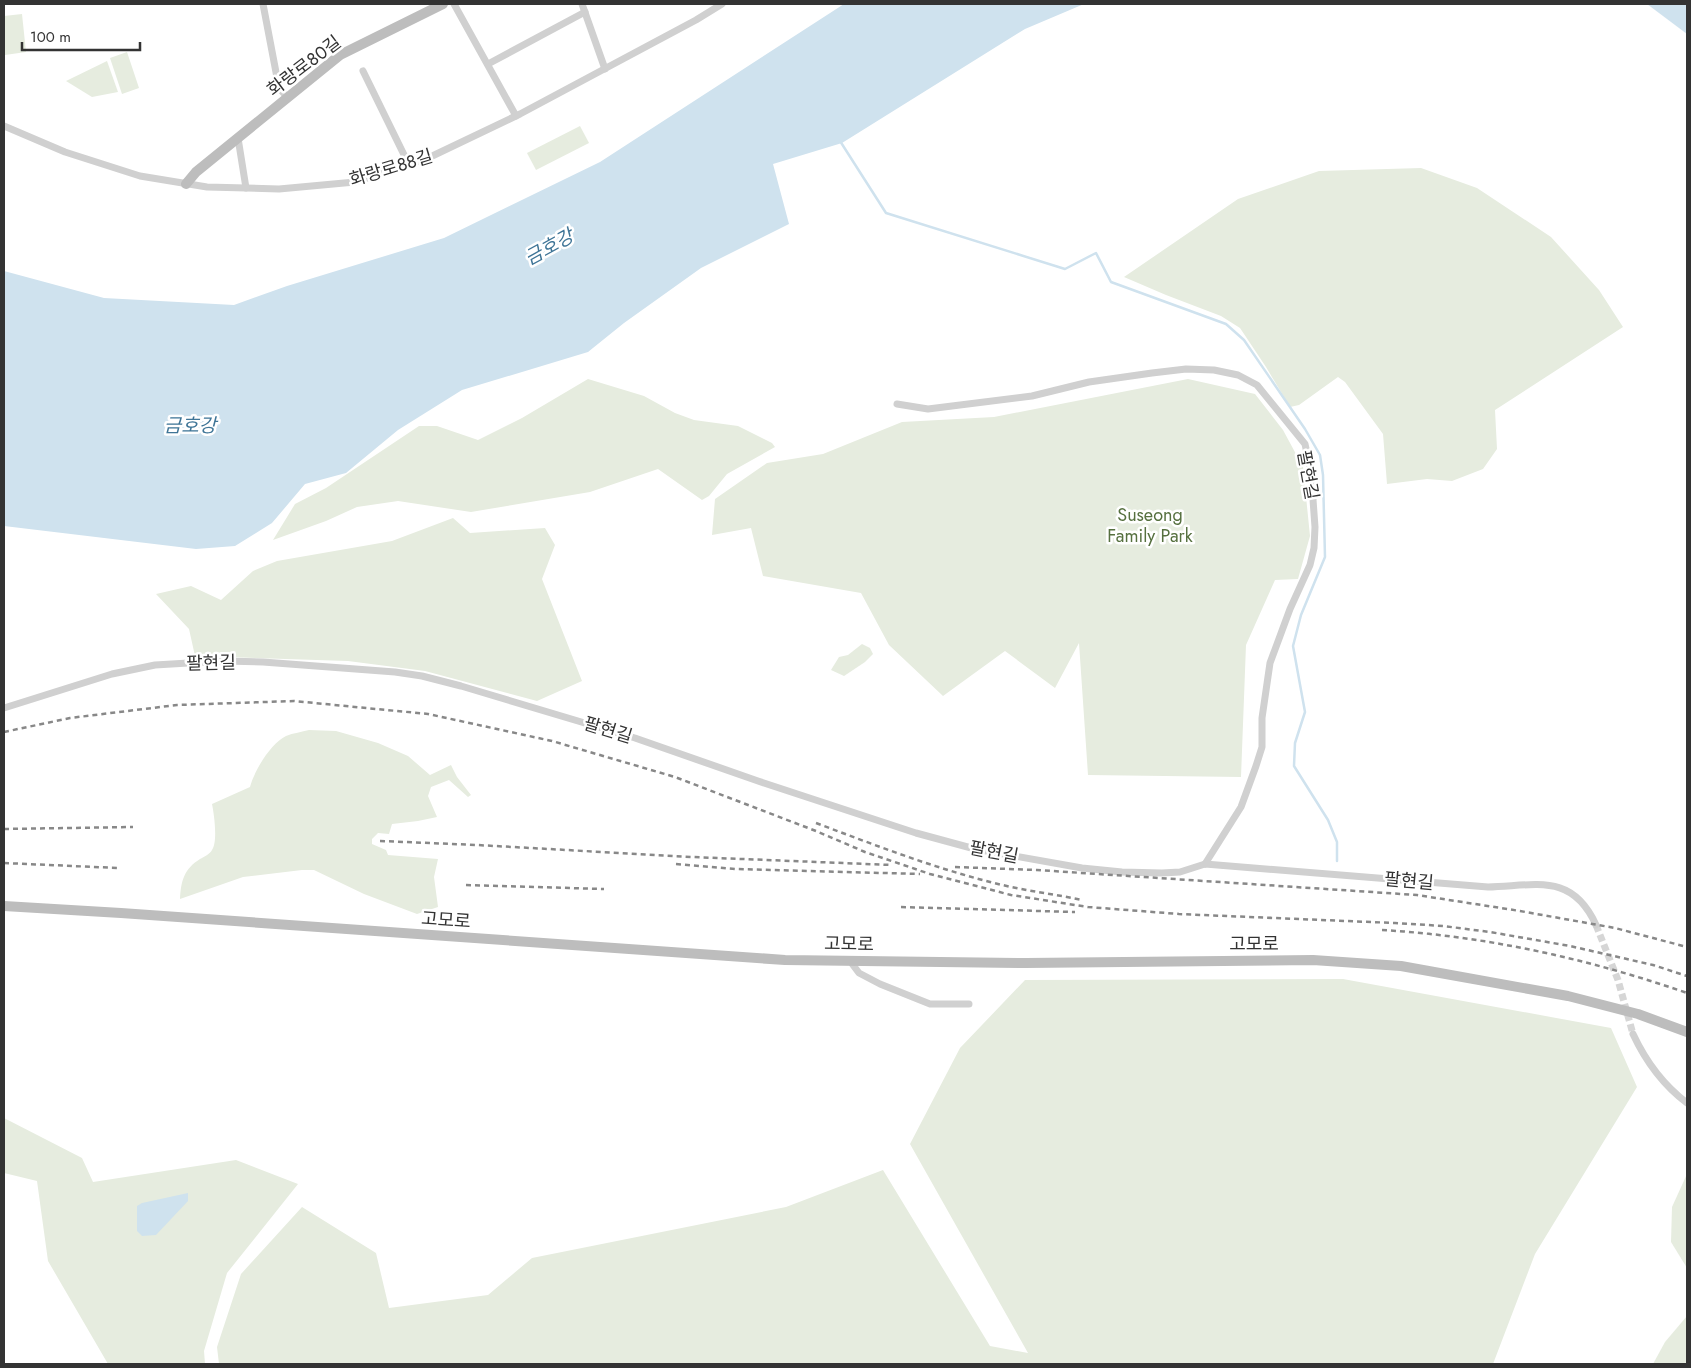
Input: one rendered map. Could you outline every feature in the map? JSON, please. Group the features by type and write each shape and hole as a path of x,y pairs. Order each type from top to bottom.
{"main road":[{"name":"화랑로80길","path":"186,184 196,172 340,55 425,8 443,4"},
{"name":"고모로","path":"4,906 785,960 1026,963 1313,960 1401,966 1568,996 1638,1014 1687,1032"}],"street":[{"path":"263,4 279,88 287,97"},
{"path":"454,4 516,116"},
{"path":"582,4 605,69"},
{"name":"화랑로88길","path":"4,126 65,152 132,174 207,188 279,189 355,182 426,160 516,116 696,20 719,4"},
{"path":"488,64 585,12"},
{"path":"363,71 409,165"},
{"path":"240,136 246,188"},
{"name":"팔현길","path":"897,404 928,409 1032,396 1089,382 1152,373 1186,369 1214,370 1238,375 1257,385 1305,444 1311,472 1315,527 1314,548 1310,565 1290,609 1270,663 1263,710 1262,747 1254,773 1241,807 1205,864"},
{"name":"팔현길","path":"4,708 112,674 155,665 222,661 395,672 422,676 460,686 635,738 758,782 916,833 975,849 1082,868 1122,872 1162,874 1180,872 1205,864 1488,887 1535,884 1553,885 1565,889 1577,897 1586,907 1596,925"},
{"path":"850,961 859,973 880,984 930,1004 969,1004"},
{"path":"1633,1034 1642,1054 1655,1072 1672,1092 1687,1103"}],"green space":[{"path":"22,14 26,52 5,55 4,16"},
{"path":"127,52 139,88 122,94 110,58"},
{"path":"107,61 118,92 92,97 66,81"},
{"path":"580,126 589,143 536,170 527,153"},
{"path":"1421,168 1477,188 1551,237 1599,290 1623,327 1495,410 1497,449 1483,469 1452,481 1427,479 1387,484 1383,434 1345,382 1338,377 1299,405 1290,407 1240,328 1221,316 1124,277 1238,199 1319,171"},
{"path":"588,379 644,396 675,413 694,420 738,426 772,443 775,447 727,474 709,496 702,500 658,469 590,492 471,512 398,501 357,507 326,521 273,540 295,504 326,488 419,426 437,426 478,440 522,418"},
{"name":"Suseong Family Park","path":"1188,379 1255,394 1283,430 1303,467 1310,536 1298,579 1275,580 1246,645 1241,777 1088,775 1079,643 1055,688 1005,651 943,696 889,645 861,593 763,576 751,528 712,535 715,499 767,463 823,454 902,422 994,417"},
{"path":"453,518 470,533 545,528 555,545 542,579 582,681 537,701 425,671 348,661 195,656 189,629 156,594 191,586 221,600 253,571 277,561 392,541"},
{"path":"862,644 870,648 873,654 865,662 844,676 831,670 839,657 848,655"},
{"path":"309,730 336,731 378,743 408,756 430,775 451,765 457,777 471,795 468,797 449,780 431,787 428,796 437,817 392,824 389,834 378,833 372,839 372,844 386,850 388,855 438,859 434,877 438,907 417,914 364,894 314,870 243,877 180,899 181,887 187,871 210,853 214,846 215,827 212,804 250,787 255,773 264,758 280,740 286,736"},
{"path":"1343,979 1611,1028 1637,1087 1535,1254 1493,1364 219,1364 217,1347 241,1274 302,1207 376,1253 389,1308 488,1295 532,1258 786,1207 883,1170 990,1346 1028,1353 910,1144 960,1048 1025,980"},
{"path":"4,1118 82,1158 93,1182 236,1160 298,1184 227,1273 204,1351 205,1364 108,1364 48,1261 37,1181 4,1173"},
{"path":"1687,1174 1687,1268 1671,1242 1672,1207"},
{"path":"1687,1316 1687,1364 1653,1364 1665,1342"}],"water":[{"name":"금호강","path":"844,4 1084,4 1025,29 842,143 773,164 789,224 701,268 624,323 588,352 462,390 398,430 346,473 305,484 272,523 235,546 196,549 4,526 4,271 104,298 234,305 287,286 444,238 600,162"},
{"path":"1647,4 1687,4 1687,34"},
{"path":"188,1193 188,1201 156,1235 142,1236 137,1231 137,1206 142,1203"}],"waterway":[{"path":"840,141 886,213 1065,269 1096,253 1111,282 1226,324 1244,340 1305,429 1320,455 1323,475 1325,557 1301,615 1293,646 1305,712 1295,743 1294,766 1328,820 1337,842 1337,861"}],"tunnel":[{"path":"1596,925 1618,980 1633,1034"}],"railway":[{"path":"4,732 70,718 177,705 294,701 428,714 552,741 675,777 816,831 865,852 930,874 1011,895 1088,907 1179,914 1443,926 1570,946 1653,965 1687,976"},
{"path":"816,823 961,874 1011,887 1082,900"},
{"path":"4,829 133,827"},
{"path":"380,841 892,865"},
{"path":"4,863 118,868"},
{"path":"676,864 736,869 920,874"},
{"path":"955,867 1037,870 1417,895 1615,928 1687,947"},
{"path":"466,885 604,889"},
{"path":"901,907 1075,912"},
{"path":"1382,930 1460,938 1537,951 1613,970 1687,993"}]}
